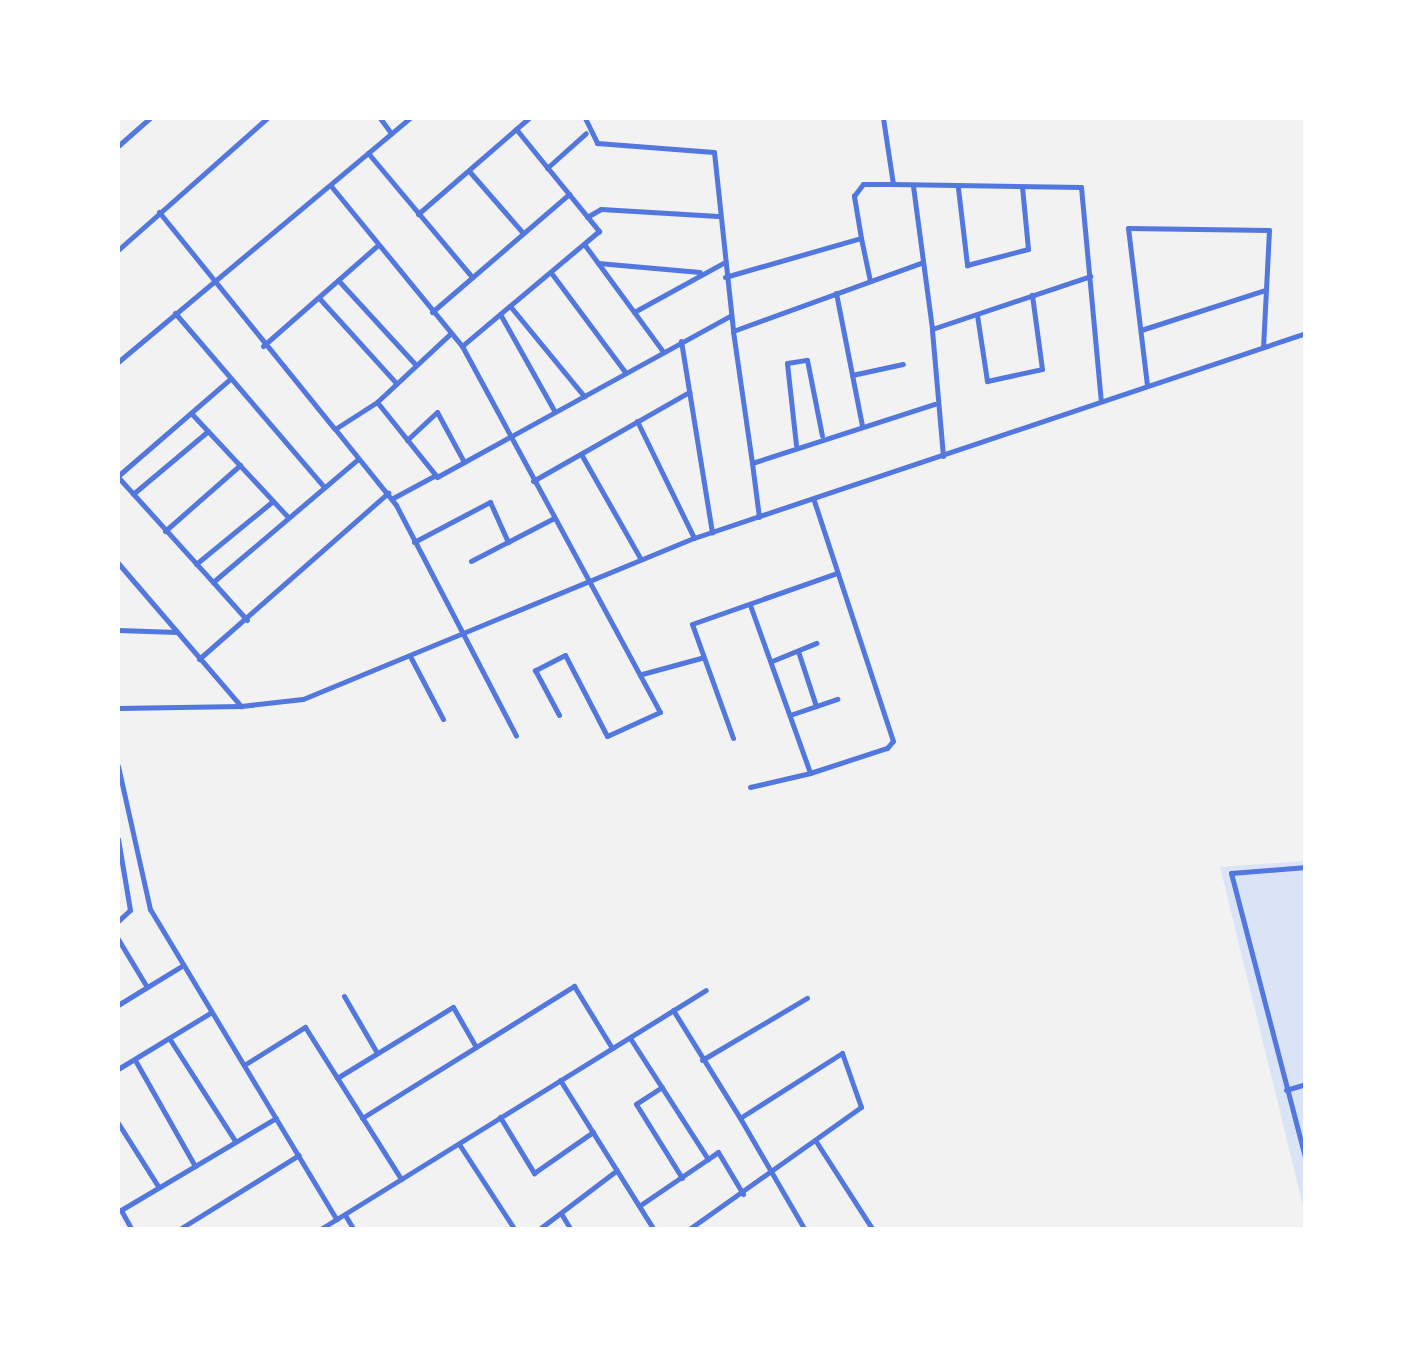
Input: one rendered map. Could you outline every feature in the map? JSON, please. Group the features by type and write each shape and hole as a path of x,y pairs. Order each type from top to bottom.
{"street":[{"path":"118,146 150,118"},
{"path":"118,250 266,118"},
{"path":"380,118 391,133"},
{"path":"118,362 410,118"},
{"path":"418,214 529,118"},
{"path":"584,118 586,133 596,143 714,152 723,263 760,517"},
{"path":"883,118 893,184"},
{"path":"462,346 599,231 516,129"},
{"path":"548,168 586,133"},
{"path":"368,153 472,276"},
{"path":"469,170 523,232"},
{"path":"870,281 854,196 863,184 1080,187 1102,401"},
{"path":"330,185 462,346 660,712 607,736 565,655 535,670 559,715"},
{"path":"913,186 932,328 935,404 943,456"},
{"path":"958,188 966,265 1028,249 1022,187"},
{"path":"432,312 569,194"},
{"path":"588,217 601,209 718,216"},
{"path":"160,212 263,346 390,496 516,736"},
{"path":"1147,385 1128,228 1269,230 1263,347"},
{"path":"726,277 860,238"},
{"path":"584,244 663,351"},
{"path":"263,346 378,246"},
{"path":"598,263 700,272"},
{"path":"634,312 700,272 723,263"},
{"path":"733,331 922,263"},
{"path":"552,274 626,372"},
{"path":"932,328 1090,276"},
{"path":"338,280 416,365"},
{"path":"1140,330 1266,290"},
{"path":"836,293 862,425"},
{"path":"977,314 987,382 1042,369 1032,296"},
{"path":"318,298 396,383"},
{"path":"510,306 584,396"},
{"path":"175,313 324,487"},
{"path":"500,314 555,412"},
{"path":"200,658 390,496 510,439 730,316"},
{"path":"118,708 241,706 303,699 464,637 694,538 1306,333"},
{"path":"335,429 377,402 450,334"},
{"path":"681,341 712,533"},
{"path":"796,445 788,363 808,360 822,437"},
{"path":"852,375 903,364"},
{"path":"230,379 118,476 247,620"},
{"path":"532,481 689,392"},
{"path":"377,402 434,476"},
{"path":"752,463 796,445 935,404"},
{"path":"407,440 437,412 464,462"},
{"path":"191,413 288,518"},
{"path":"636,421 694,538"},
{"path":"133,494 208,430"},
{"path":"580,454 640,558"},
{"path":"213,582 358,459"},
{"path":"164,531 240,465"},
{"path":"750,787 810,773 893,741 813,500"},
{"path":"196,564 273,501"},
{"path":"414,542 490,502 508,542"},
{"path":"471,561 554,518"},
{"path":"118,563 241,706"},
{"path":"733,738 701,658 692,624 837,573"},
{"path":"750,605 810,773"},
{"path":"118,630 177,632"},
{"path":"772,661 816,642"},
{"path":"798,651 816,706"},
{"path":"411,658 443,719"},
{"path":"642,674 701,658"},
{"path":"790,715 837,699"},
{"path":"118,766 120,792 150,910 180,967 336,1219"},
{"path":"118,839 130,910 118,921"},
{"path":"1306,867 1230,873 1306,1161"},
{"path":"118,940 146,987"},
{"path":"118,1005 180,967"},
{"path":"362,1118 574,986 612,1048"},
{"path":"319,1230 706,990"},
{"path":"344,996 378,1053"},
{"path":"702,1060 807,998"},
{"path":"337,1078 452,1008 476,1047"},
{"path":"674,1010 805,1230"},
{"path":"118,1069 210,1013"},
{"path":"243,1066 305,1027 401,1179"},
{"path":"629,1037 708,1158"},
{"path":"168,1038 235,1141"},
{"path":"688,1230 817,1143 861,1107 842,1053 740,1118"},
{"path":"134,1060 195,1166"},
{"path":"560,1080 654,1230"},
{"path":"1286,1090 1306,1084"},
{"path":"662,1087 636,1104 682,1178"},
{"path":"132,1230 119,1207 276,1118"},
{"path":"500,1118 534,1173 593,1132"},
{"path":"118,1123 158,1186"},
{"path":"458,1143 515,1230"},
{"path":"817,1143 873,1230"},
{"path":"639,1206 718,1152 743,1194"},
{"path":"178,1230 299,1155"},
{"path":"538,1230 617,1170"},
{"path":"344,1214 354,1230"},
{"path":"562,1214 571,1230"}],"shaded area":[{"path":"1305,861 1305,1214 1220,867"}]}
